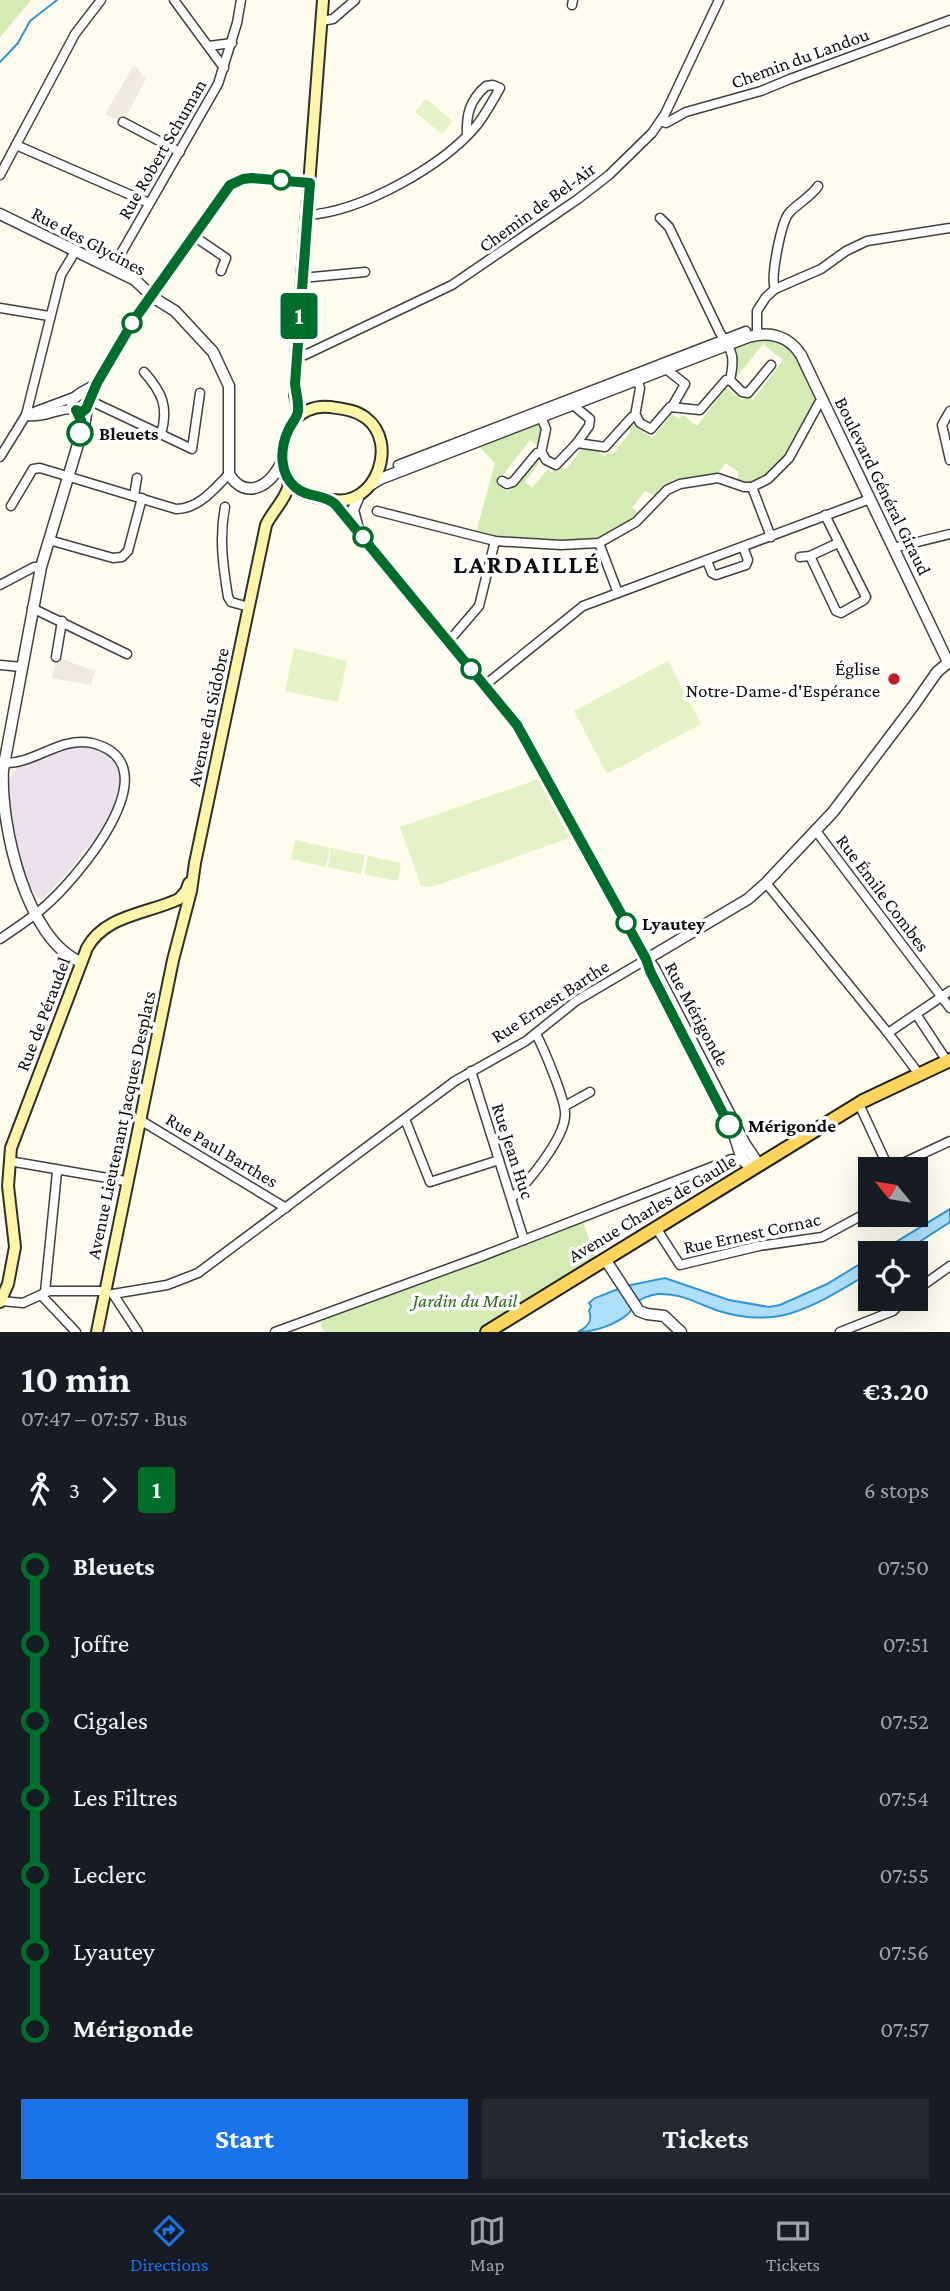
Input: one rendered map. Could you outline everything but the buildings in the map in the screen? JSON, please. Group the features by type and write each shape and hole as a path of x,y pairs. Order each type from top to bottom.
{"main road":[{"path":"296,390 307,402 347,410 368,419 380,438 381,458 372,484 358,498 347,501 331,500 298,490 287,477 282,461 287,432 296,418 298,408 296,390 297,355 323,0"},
{"path":"296,418 318,406"},
{"name":"Avenue du Sidobre","path":"181,926 189,899 266,525 285,496 287,477"},
{"path":"271,515 290,500 315,497"},
{"path":"181,926 180,906 171,902 186,891 195,863"},
{"name":"Rue de Péraudel","path":"0,1301 8,1284 15,1247 8,1189 13,1141 81,962 92,940 108,925 171,902"},
{"name":"Avenue Lieutenant Jacques Desplats","path":"97,1332 181,926"},
{"name":"Avenue Charles de Gaulle","path":"487,1332 733,1181 747,1162 949,1061"}],"street":[{"path":"0,175 75,34 101,0"},
{"path":"174,0 224,68"},
{"name":"Rue Robert Schuman","path":"112,270 218,84 232,43 240,0"},
{"path":"321,21 333,19 355,0"},
{"name":"Chemin de Bel-Air","path":"297,355 303,356 439,292 470,274 594,187 634,152 661,121 719,0"},
{"name":"Chemin du Landou","path":"661,121 666,123 693,109 761,91 950,20"},
{"path":"209,46 232,43"},
{"path":"307,215 351,205 417,174 467,135 482,118 500,88 486,86 479,92 467,111 467,135"},
{"path":"123,122 180,152"},
{"path":"16,145 149,203"},
{"path":"26,415 38,417 60,409 82,412 84,400 151,295 227,189 238,181 252,178 310,183"},
{"path":"775,289 774,272 787,216 818,186"},
{"name":"Rue des Glycines","path":"0,214 135,281 175,311 213,352 229,386 229,474"},
{"path":"660,218 669,227 733,358 730,380"},
{"path":"372,484 404,466 726,342 757,335 757,311 775,289 813,273 846,251 867,241 950,228"},
{"path":"195,237 226,258 221,271"},
{"path":"0,457 26,415 61,275 75,252"},
{"path":"302,278 365,272"},
{"path":"0,308 49,316"},
{"path":"540,414 573,405 637,377 666,369 746,331"},
{"name":"Boulevard Général Giraud","path":"757,335 776,336 788,341 800,352 949,661"},
{"path":"730,380 742,392 748,393 771,365"},
{"path":"637,377 640,393 635,416 640,423 651,429 672,407 685,384 666,369"},
{"path":"144,372 158,388 166,418 161,434"},
{"path":"672,407 701,410 722,383 730,380"},
{"path":"26,415 84,400 192,449 200,393"},
{"path":"81,962 52,941 35,915 15,867 3,823 2,789 32,608 41,567 82,426 84,400"},
{"path":"376,511 495,541 561,545 599,543 636,522 674,486 718,478 752,488 773,475 786,462 819,403 823,401"},
{"path":"541,453 556,465 589,426 590,419 573,405"},
{"path":"75,410 82,426"},
{"path":"950,411 942,425 950,455"},
{"path":"540,414 546,429 541,453"},
{"path":"577,443 605,447 628,420 635,416"},
{"path":"502,481 507,484 513,482 534,455 541,453"},
{"path":"381,458 389,468 404,466"},
{"path":"11,506 33,469 40,468 176,509 187,509 196,505 229,474 235,483 255,489 272,478 282,461"},
{"path":"272,478 287,477"},
{"path":"49,540 113,558 122,557 128,551 138,497 137,478"},
{"path":"752,488 771,537"},
{"path":"358,498 353,510 355,524 360,533"},
{"path":"485,685 580,608 870,499"},
{"path":"331,500 526,738 646,959"},
{"path":"225,507 220,531 228,597 231,603 249,607"},
{"path":"825,516 866,597 861,603 838,612 805,557 838,543"},
{"path":"893,548 950,534"},
{"path":"449,642 479,606 495,541"},
{"path":"599,543 618,593"},
{"path":"708,561 712,573 716,575 746,565 748,560 743,547"},
{"path":"0,584 34,567 41,567"},
{"path":"32,608 127,654"},
{"path":"56,657 62,621"},
{"name":"Rue Ernest Barthe","path":"0,1301 23,1303 43,1294 107,1293 167,1286 191,1277 471,1071 536,1034 576,1001 748,899 816,831 937,672 949,661"},
{"path":"0,665 22,667"},
{"path":"0,939 35,915 63,888 104,837 124,796 125,779 120,760 108,749 83,741 5,763"},
{"name":"Rue Émile Combes","path":"816,831 950,1009"},
{"path":"766,883 919,1074"},
{"name":"Rue Mérigonde","path":"646,959 665,990 745,1144 747,1162"},
{"name":"Rue Mérigonde","path":"646,959 747,1162"},
{"path":"888,1033 950,991"},
{"path":"916,1014 949,1061"},
{"path":"512,1198 544,1160 565,1120 565,1107 536,1034"},
{"name":"Rue Jean Huc","path":"471,1071 524,1240"},
{"path":"565,1107 590,1092"},
{"path":"859,1104 884,1157"},
{"path":"405,1119 430,1182 499,1160"},
{"name":"Rue Paul Barthes","path":"140,1120 286,1208"},
{"path":"916,1157 950,1141"},
{"name":"Avenue Charles de Gaulle","path":"275,1332 524,1240 732,1159 747,1162"},
{"path":"9,1161 125,1181 128,1184"},
{"path":"55,1169 57,1172 43,1294 76,1332"},
{"path":"0,1177 8,1189 0,1201"},
{"name":"Rue Ernest Cornac","path":"656,1228 680,1265 759,1246 822,1237 858,1218"},
{"path":"606,1259 634,1305 647,1314 664,1316 681,1332"},
{"path":"928,1282 950,1266"},
{"path":"107,1293 138,1332"},
{"path":"840,1332 893,1311"}],"shaded area":[{"path":"134,65 146,79 123,122 105,114"},
{"path":"56,657 95,671 91,685 52,678"},
{"path":"79,745 101,750 113,758 119,768 120,783 115,805 100,832 41,900 27,885 15,849 6,783 19,765"}],"green space":[{"path":"0,0 31,0 0,37"},
{"path":"426,99 453,121 442,134 415,112"},
{"path":"758,337 784,341 796,353 819,398 787,455 764,478 751,483 737,481 739,472 726,463 717,474 684,480 655,496 645,491 632,508 640,514 612,532 589,540 539,542 476,533 495,463 479,446 539,422 542,433 538,446 530,440 496,484 508,492 536,458 540,462 525,482 532,488 548,469 551,472 561,467 566,469 580,451 576,447 594,448 604,456 608,452 612,455 631,431 627,428 631,423 652,438 670,417 669,412 679,419 683,415 697,426 726,388 742,400 748,396 753,400 783,360 763,344 735,379 736,358 733,346"},
{"path":"294,648 347,661 338,702 285,691"},
{"path":"668,661 701,724 607,774 574,711"},
{"path":"539,779 572,837 432,887 421,886 400,827"},
{"path":"295,840 330,848 326,867 291,859"},
{"path":"331,848 365,855 361,874 328,867"},
{"path":"368,856 401,863 398,881 364,874"},
{"name":"Jardin du Mail","path":"582,1220 596,1257 475,1332 325,1332 320,1325 327,1316"}],"water":[{"path":"950,1209 950,1222 921,1241 898,1241 921,1227 928,1227 928,1222"},
{"path":"858,1265 858,1280 799,1311 781,1316 742,1316 719,1311 682,1297 658,1294 639,1301 629,1313 611,1325 578,1332 590,1321 589,1303 595,1298 626,1286 665,1278 729,1300 769,1307 780,1305 827,1284"}],"waterway":[{"path":"0,62 18,43 30,21 57,0"}],"bus line":[{"name":"1","path":"80,433 81,420 76,410 82,412 86,409 97,383 134,320 230,185 252,178 310,183 295,384 298,408 296,418 287,432 282,461 284,470 298,490 331,500 335,504 517,725 646,959 698,1068 729,1125"}],"place":[{"name":"Bleuets","path":"80,433"},
{"name":"Église Notre-Dame-d'Espérance","path":"894,679"},
{"name":"Lyautey","path":"626,923"},
{"name":"Mérigonde","path":"729,1125"}],"district":[{"name":"LARDAILLÉ","path":"527,564"}]}
